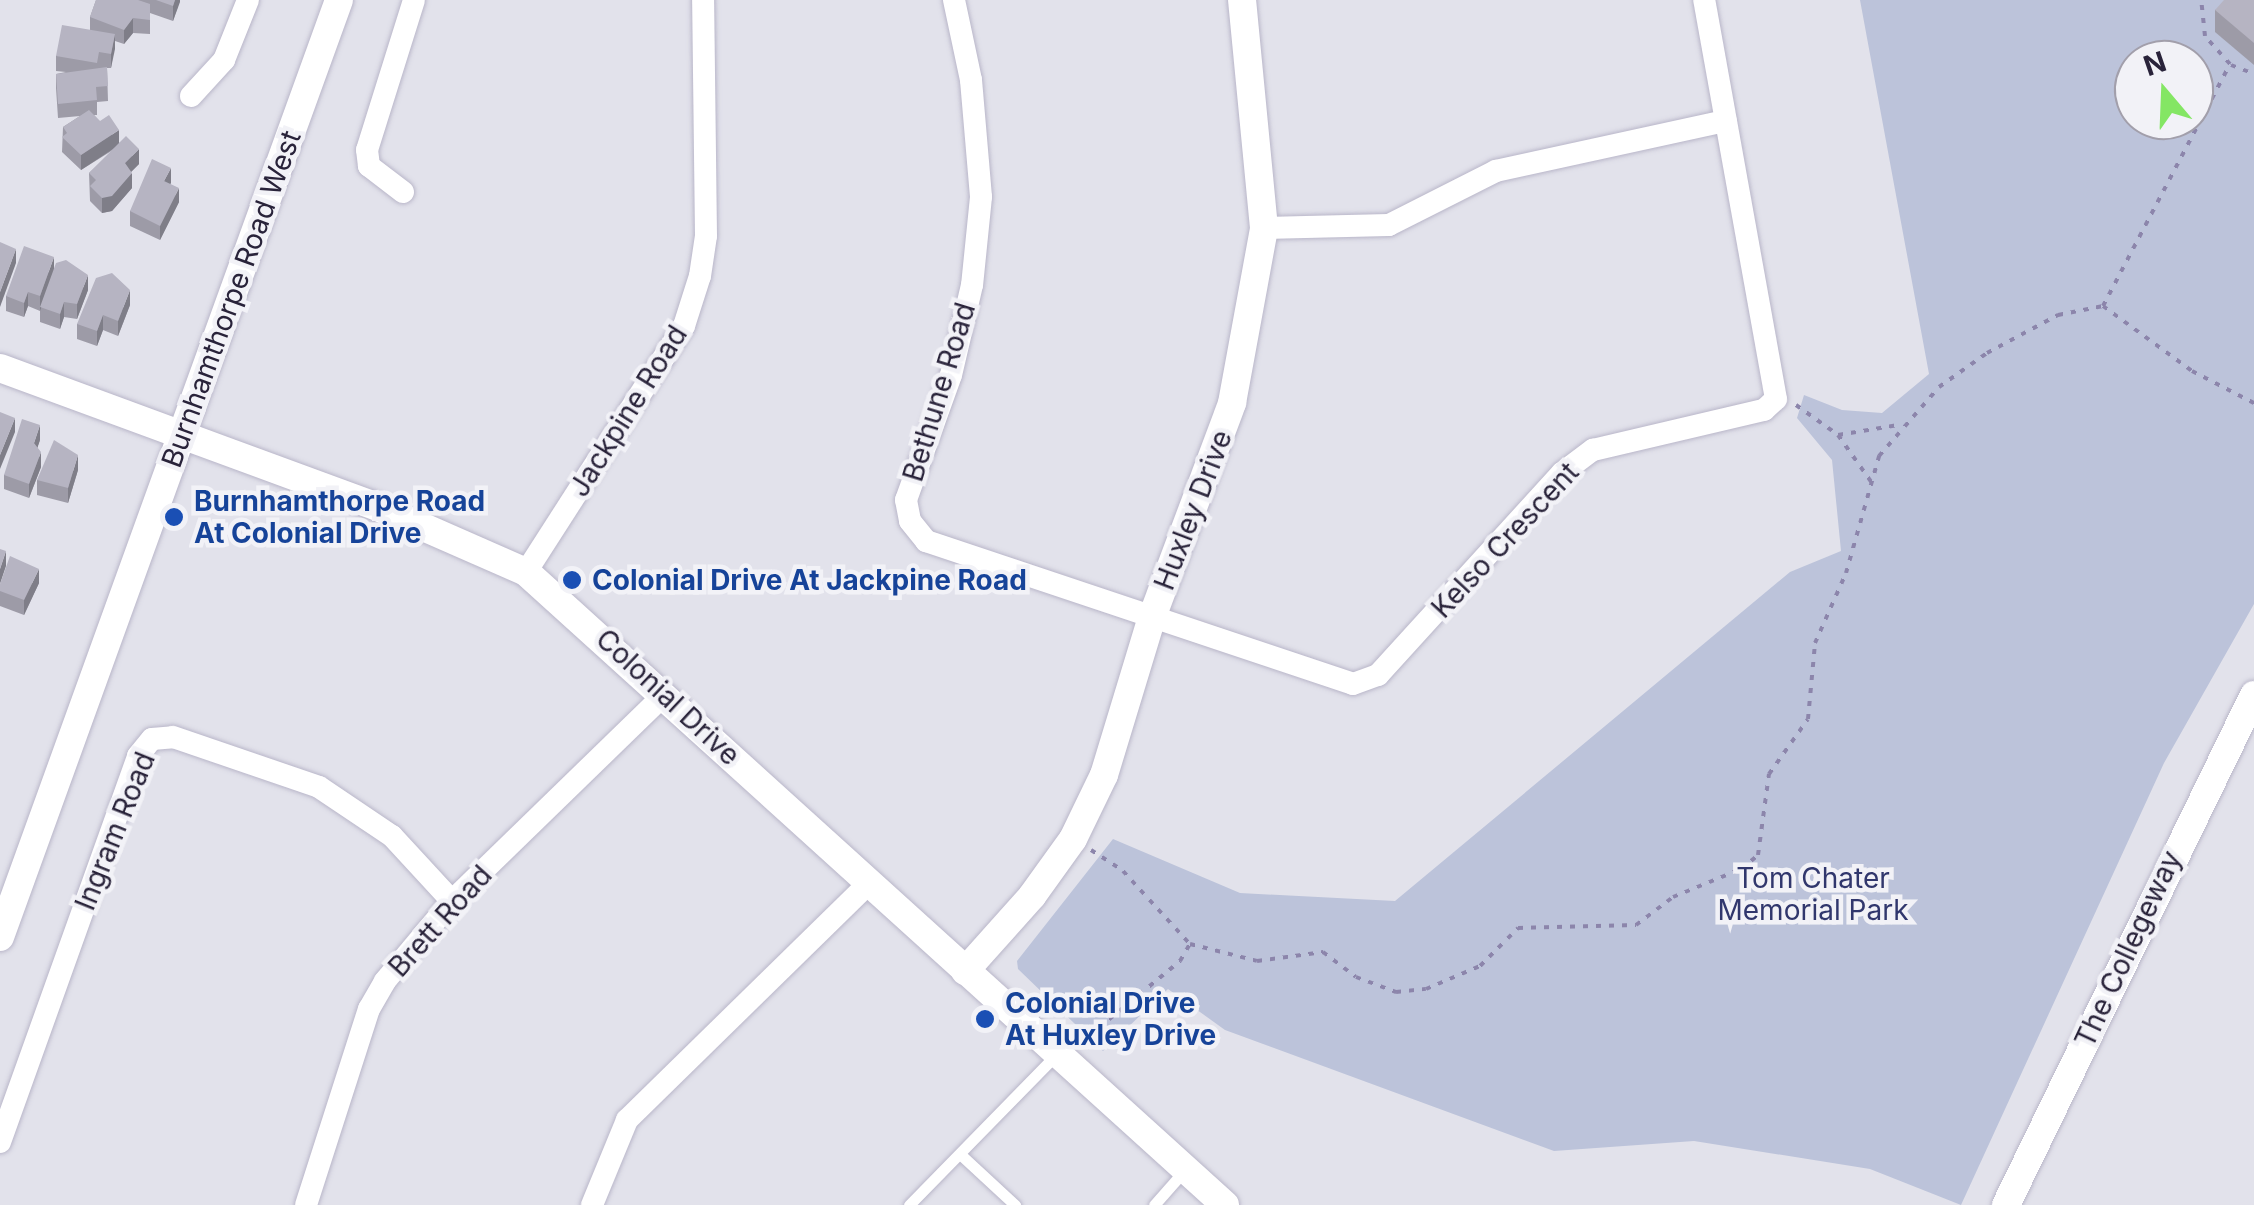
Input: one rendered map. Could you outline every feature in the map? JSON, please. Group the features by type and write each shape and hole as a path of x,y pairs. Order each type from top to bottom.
{"street":[{"path":"191,96 224,60 248,0"},
{"name":"Burnhamthorpe Road West","path":"0,937 339,0"},
{"path":"403,192 369,166 367,150 414,0"},
{"name":"Jackpine Road","path":"526,572 684,326 700,276 706,236 704,0"},
{"name":"Bethune Road","path":"954,0 971,80 981,197 972,285 951,375 906,500 910,521 926,542 1151,620"},
{"name":"Huxley Drive","path":"965,971 1032,896 1072,839 1104,774 1151,620 1232,403 1264,228 1242,0"},
{"path":"1704,0 1776,398"},
{"path":"1264,228 1390,225 1496,171 1726,121"},
{"name":"Colonial Drive","path":"0,368 380,508 526,572 665,694 1183,1172 1225,1205"},
{"name":"Kelso Crescent","path":"1151,620 1352,684 1378,675 1562,472 1593,450 1764,410 1776,398"},
{"name":"Brett Road","path":"306,1205 369,1009 403,956 452,901 665,694"},
{"name":"The Collegeway","path":"2006,1205 2254,696"},
{"name":"Ingram Road","path":"0,1142 138,756 152,739 173,737 319,787 392,836 452,901"},
{"path":"592,1205 627,1120 869,883"}],"lane":[{"path":"909,1205 1056,1055"},
{"path":"961,1155 1015,1205"},
{"path":"1154,1205 1183,1172"}],"path":[{"path":"2201,0 2205,36 2230,64 2254,74"},
{"path":"2104,306 2230,64"},
{"path":"1072,839 1122,871 1190,944 1257,961 1322,952 1356,978 1396,992 1426,989 1480,966 1518,928 1636,925 1672,897 1740,870 1758,855 1769,774 1808,718 1815,644 1846,573 1879,456 1901,424 1987,353 2058,316 2104,306 2192,370 2254,404"},
{"path":"1776,398 1800,406 1838,435 1872,482"},
{"path":"1838,435 1901,424"},
{"path":"1056,1055 1086,1040 1180,961 1190,944"}],"green space":[{"name":"Tom Chater Memorial Park","path":"1860,0 2254,0 2254,604 2164,763 1961,1205 1870,1169 1694,1141 1554,1151 1225,1030 1168,989 1103,1051 1018,969 1017,961 1113,839 1240,893 1395,901 1790,572 1841,551 1832,460 1797,418 1804,395 1842,410 1882,413 1929,374"}],"building":[{"path":"96,0 138,0 150,4 150,20 133,18 124,30 90,17"},
{"path":"2224,0 2254,0 2254,43 2215,10"},
{"path":"62,25 115,34 111,54 99,52 97,63 56,56"},
{"path":"107,67 108,86 96,87 97,100 58,104 56,74"},
{"path":"89,110 100,121 109,115 119,130 81,155 62,137 67,133 63,127"},
{"path":"126,136 139,149 125,163 132,173 112,196 102,198 90,186 96,180 89,173"},
{"path":"152,159 171,168 164,181 179,188 160,226 130,211"},
{"path":"0,242 16,249 0,292"},
{"path":"24,246 54,257 40,296 28,292 24,303 6,296"},
{"path":"66,260 88,275 77,304 64,302 60,314 40,307 56,263"},
{"path":"112,273 130,290 118,321 103,315 97,331 77,324 96,278"},
{"path":"0,412 15,418 0,455"},
{"path":"22,419 40,425 34,443 41,452 29,484 4,475"},
{"path":"54,440 78,455 68,488 37,480"},
{"path":"10,556 39,569 24,600 0,591"}],"place":[{"name":"Burnhamthorpe Road At Colonial Drive","path":"174,517"},
{"name":"Colonial Drive At Jackpine Road","path":"572,580"},
{"name":"Colonial Drive At Huxley Drive","path":"985,1019"}]}
